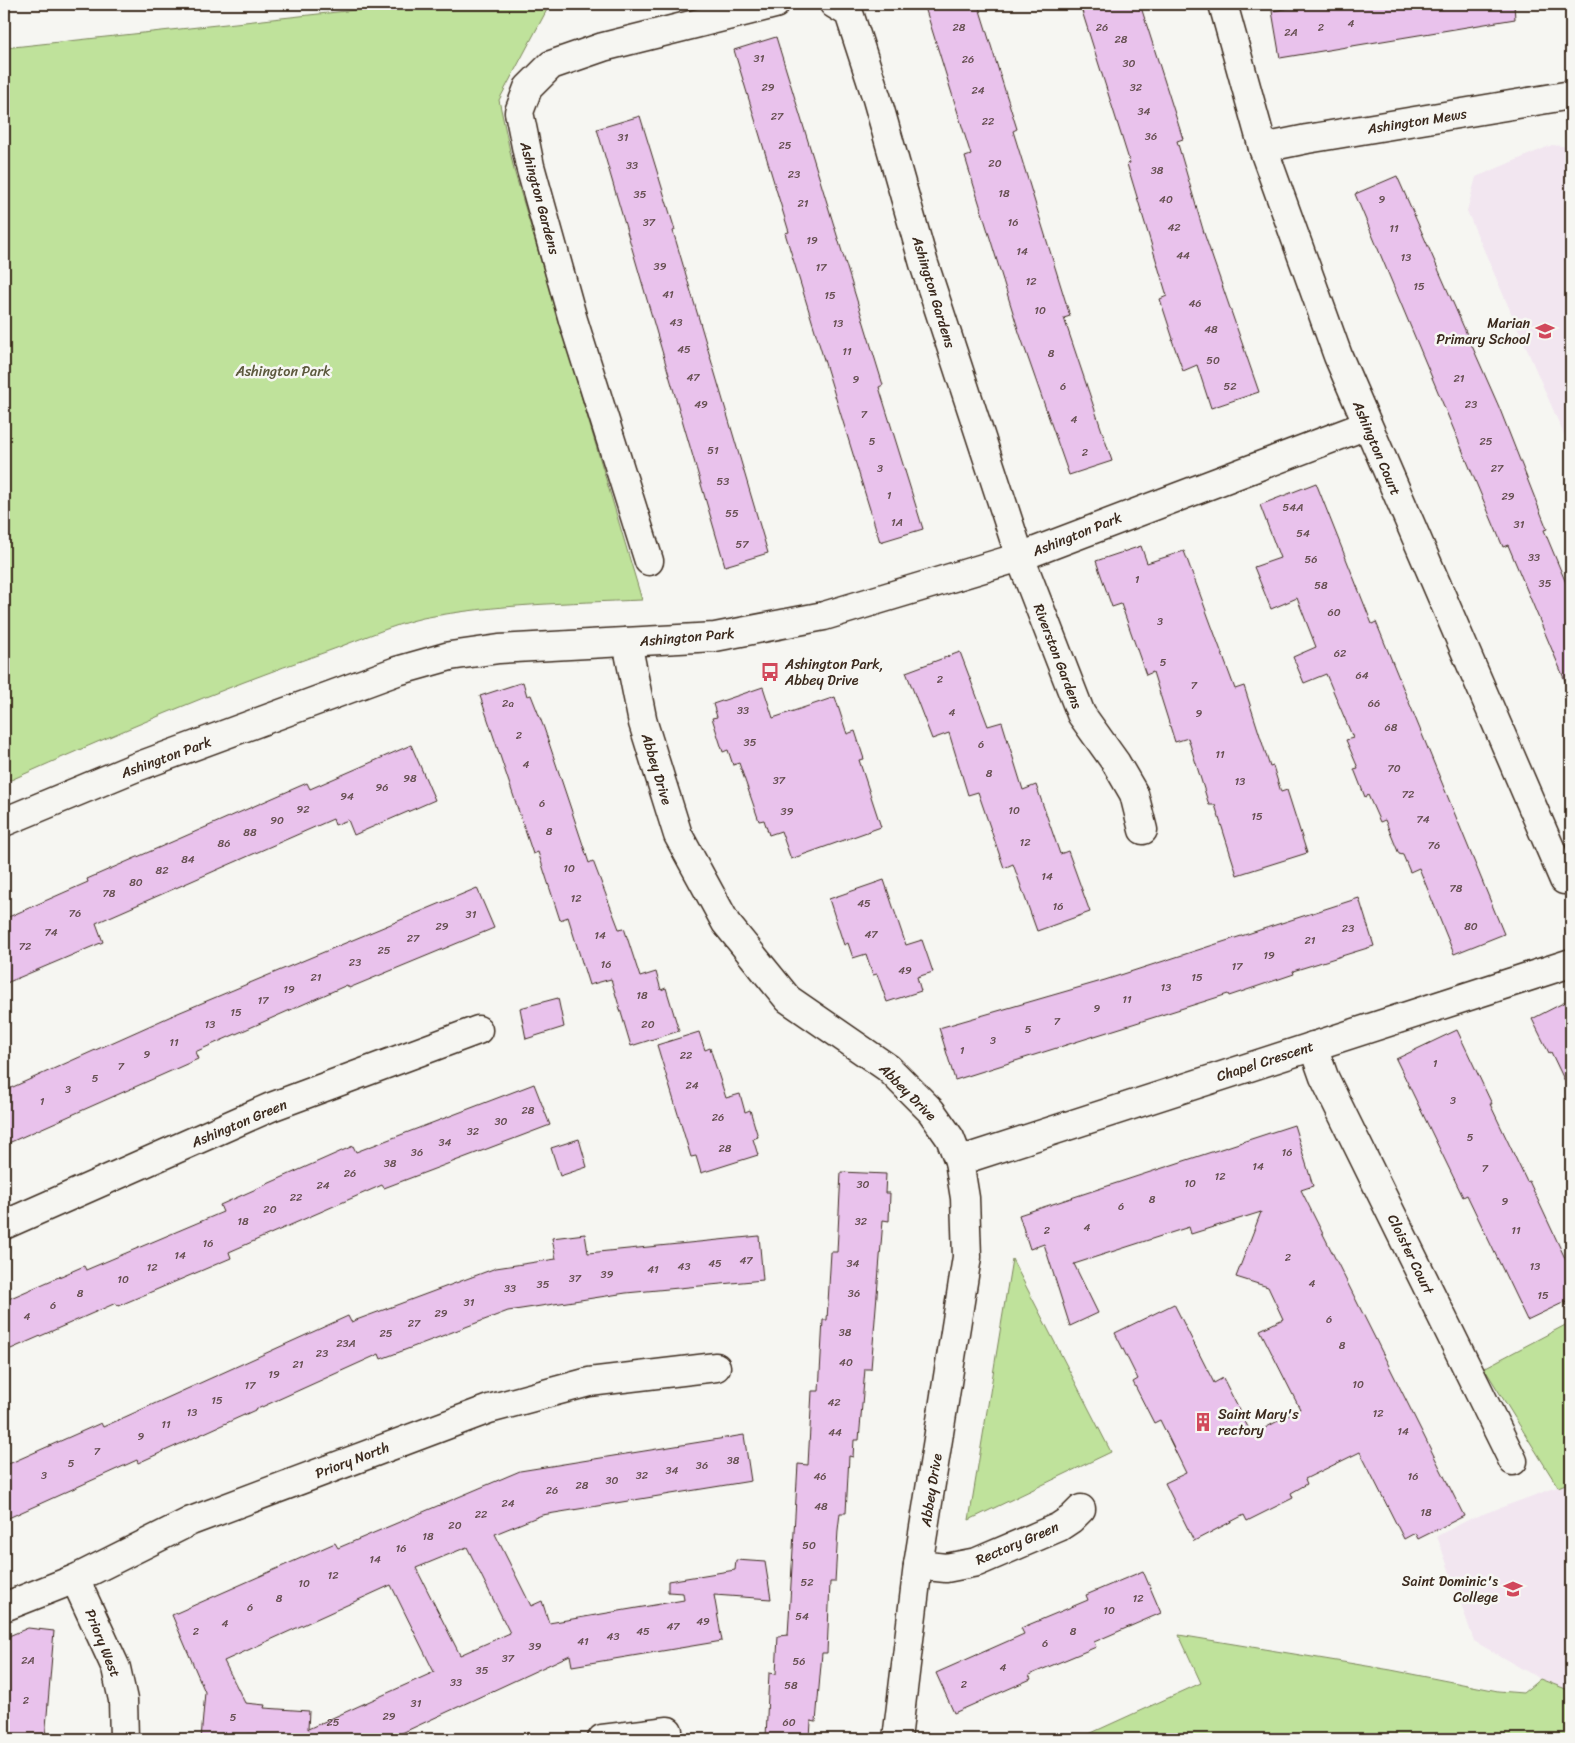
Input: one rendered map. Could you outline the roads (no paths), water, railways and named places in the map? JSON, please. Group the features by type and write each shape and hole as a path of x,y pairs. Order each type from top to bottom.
{"street":[{"name":"Ashington Gardens","path":"649,561 573,320 530,166 519,112 528,88 551,65 603,47 775,4"},
{"name":"Ashington Gardens","path":"834,4 849,13 877,99 924,264 1020,557"},
{"name":"Ashington Court","path":"1223,4 1264,148 1338,356 1564,880"},
{"name":"Ashington Mews","path":"1264,148 1307,139 1571,95"},
{"name":"Ashington Park","path":"4,822 134,768 397,671 450,656 499,649 715,637 824,616 1020,557 1367,425"},
{"name":"Riverston Gardens","path":"1020,557 1081,714 1116,763 1134,794 1143,830"},
{"name":"Abbey Drive","path":"627,642 643,724 678,835 726,924 788,999 888,1068 931,1111 950,1138 959,1161 965,1198 967,1257 918,1565 897,1739"},
{"name":"Chapel Crescent","path":"959,1161 1571,963"},
{"name":"Ashington Green","path":"4,1225 271,1108 478,1030"},
{"name":"Cloister Court","path":"1313,1046 1324,1077 1513,1461"},
{"name":"Priory North","path":"4,1607 75,1579 191,1521 489,1408 589,1382 716,1367"},
{"name":"Rectory Green","path":"918,1565 946,1568 977,1562 1059,1527 1071,1520 1081,1508"},
{"name":"Priory West","path":"75,1579 116,1668 123,1700 124,1739"},
{"path":"602,1739 668,1730"}],"place":[{"name":"Marian Primary School","path":"1545,331"},
{"name":"Ashington Park, Abbey Drive","path":"770,672"},
{"name":"Saint Mary's rectory","path":"1203,1422"},
{"name":"Saint Dominic's College","path":"1513,1589"}]}
